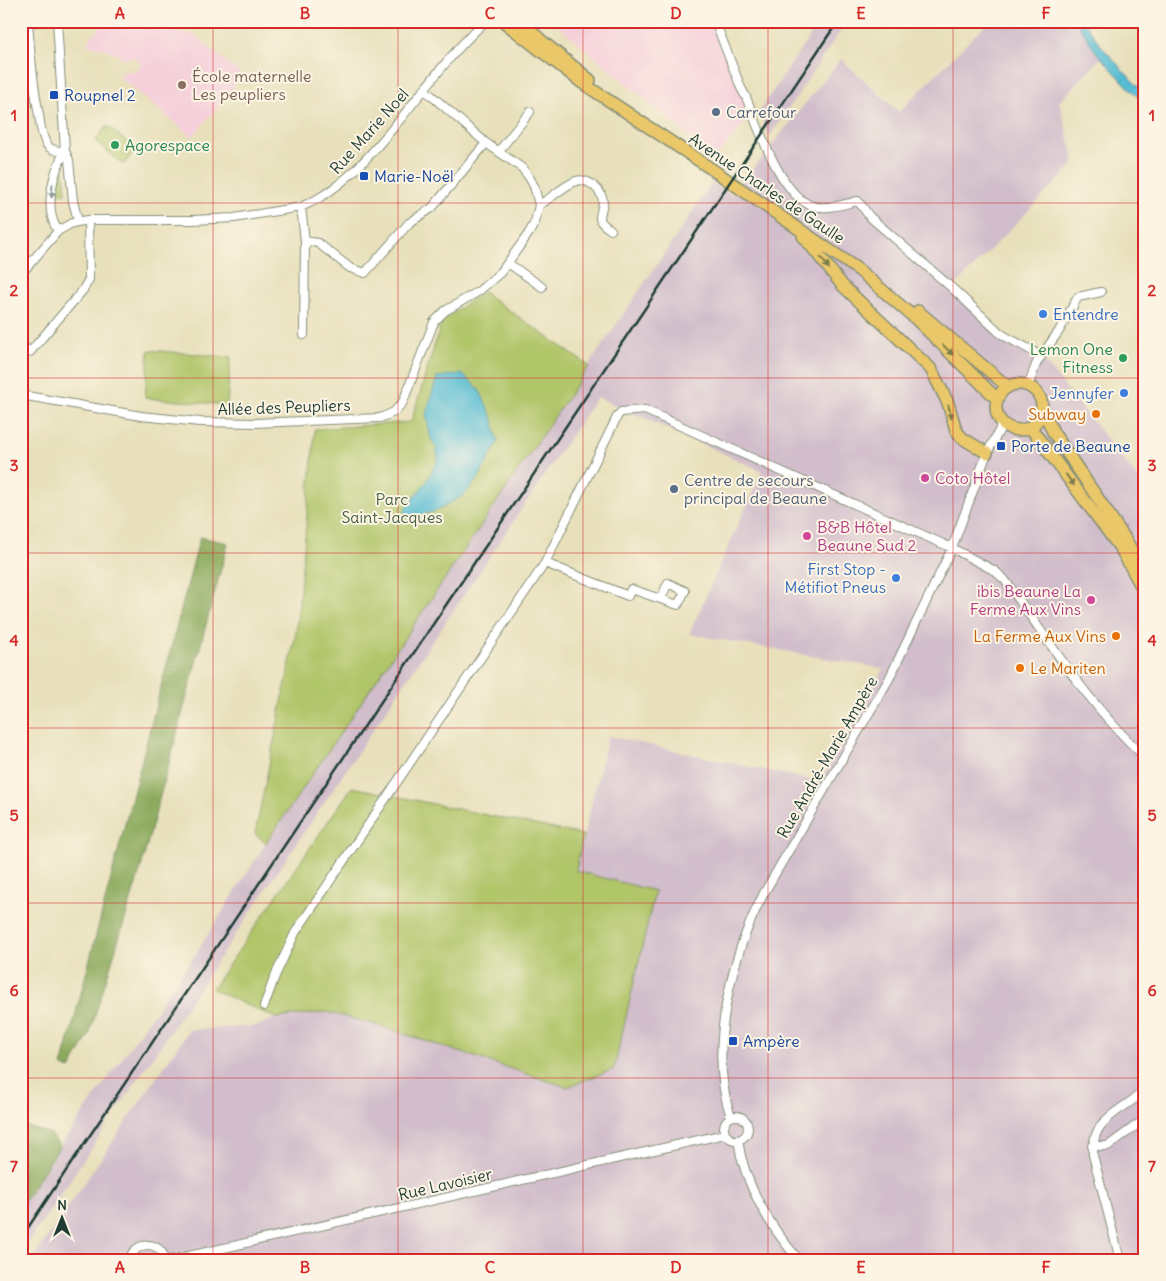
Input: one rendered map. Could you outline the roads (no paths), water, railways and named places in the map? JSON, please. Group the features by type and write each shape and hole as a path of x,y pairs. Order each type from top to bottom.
{"main road":[{"name":"Avenue Charles de Gaulle","path":"522,21 543,42 584,76 763,194 916,309 1008,387"},
{"name":"Avenue Charles de Gaulle","path":"501,22 581,82 860,271 916,318 998,399"},
{"path":"794,225 843,286 931,369 948,403 956,430 962,438 987,453"},
{"path":"1042,407 1040,415 1030,426 1024,429 1012,428 1001,421 997,414 996,406 1002,392 1008,387 1022,384 1028,386 1038,395 1053,432 1124,537 1145,574"},
{"path":"1030,426 1121,549 1145,592"}],"street":[{"path":"50,21 28,22 33,85 41,130 46,144 56,151 65,151"},
{"path":"57,21 65,151 69,160 72,201 78,221"},
{"name":"Rue Marie Noel","path":"58,231 67,224 88,220 234,218 301,206 324,196 346,179 374,151 462,45 486,21"},
{"path":"715,21 764,140 779,172 794,193 810,205 830,207 858,201 870,217 952,288 1000,333 1033,350 1041,357"},
{"path":"21,92 24,88 33,85"},
{"path":"425,90 486,143 522,168 536,191 539,204 575,182 586,181 596,188 603,202 600,219 602,224 611,230"},
{"path":"499,152 530,112"},
{"path":"305,241 318,243 350,268 365,273 409,223 432,208 486,143"},
{"path":"21,274 58,231 52,216 53,179 58,163 65,151"},
{"name":"Allée des Peupliers","path":"21,395 141,416 200,422 256,423 380,418 394,412 403,402 434,322 445,312 480,291 494,279 508,263 535,222 539,204"},
{"path":"301,206 305,241 304,335"},
{"path":"21,345 30,352 83,290 89,279 88,220"},
{"path":"508,263 542,288"},
{"path":"1028,386 1037,362 1059,331 1078,297 1101,292"},
{"path":"264,1006 275,976 295,934 545,563 621,412 645,410 952,548 995,572 1005,580 1100,711 1120,734 1145,757"},
{"name":"Rue André-Marie Ampère","path":"725,1134 724,1126 731,1117 723,1073 723,1035 728,990 739,949 764,893 889,678 952,548 987,453 1000,429 1001,421"},
{"path":"545,563 628,596 631,589 661,598"},
{"path":"1120,1260 1092,1146 1095,1133 1103,1122 1145,1090"},
{"path":"725,1134 731,1139 738,1140 748,1133 748,1124 744,1118 740,1116 731,1117"},
{"path":"1092,1146 1108,1146 1145,1119"},
{"name":"Rue Lavoisier","path":"171,1260 725,1134"},
{"path":"738,1140 743,1162 756,1194 776,1229 799,1260"},
{"path":"129,1260 134,1249 148,1244 162,1251 165,1260"}],"water":[{"path":"1076,21 1083,21 1103,48 1140,89 1145,96 1145,105 1096,52"},
{"path":"462,374 479,389 493,419 498,442 478,479 463,496 433,512 404,518 405,509 427,481 438,459 436,447 431,439 426,414 437,377"}],"railway":[{"path":"21,1238 838,21"}],"place":[{"name":"École maternelle Les peupliers","path":"182,85"},
{"name":"Roupnel 2","path":"54,95"},
{"name":"Carrefour","path":"716,112"},
{"name":"Agorespace","path":"115,145"},
{"name":"Marie-Noël","path":"364,176"},
{"name":"Entendre","path":"1043,314"},
{"name":"Lemon One Fitness","path":"1123,358"},
{"name":"Jennyfer","path":"1124,393"},
{"name":"Subway","path":"1096,414"},
{"name":"Porte de Beaune","path":"1001,446"},
{"name":"Coto Hôtel","path":"925,478"},
{"name":"Centre de secours principal de Beaune","path":"674,489"},
{"name":"B&B Hôtel Beaune Sud 2","path":"807,536"},
{"name":"First Stop - Métifiot Pneus","path":"896,578"},
{"name":"ibis Beaune La Ferme Aux Vins","path":"1091,600"},
{"name":"La Ferme Aux Vins","path":"1116,636"},
{"name":"Le Mariten","path":"1020,668"},
{"name":"Ampère","path":"733,1041"}],"park label":[{"name":"Parc Saint-Jacques","path":"392,508"}]}
